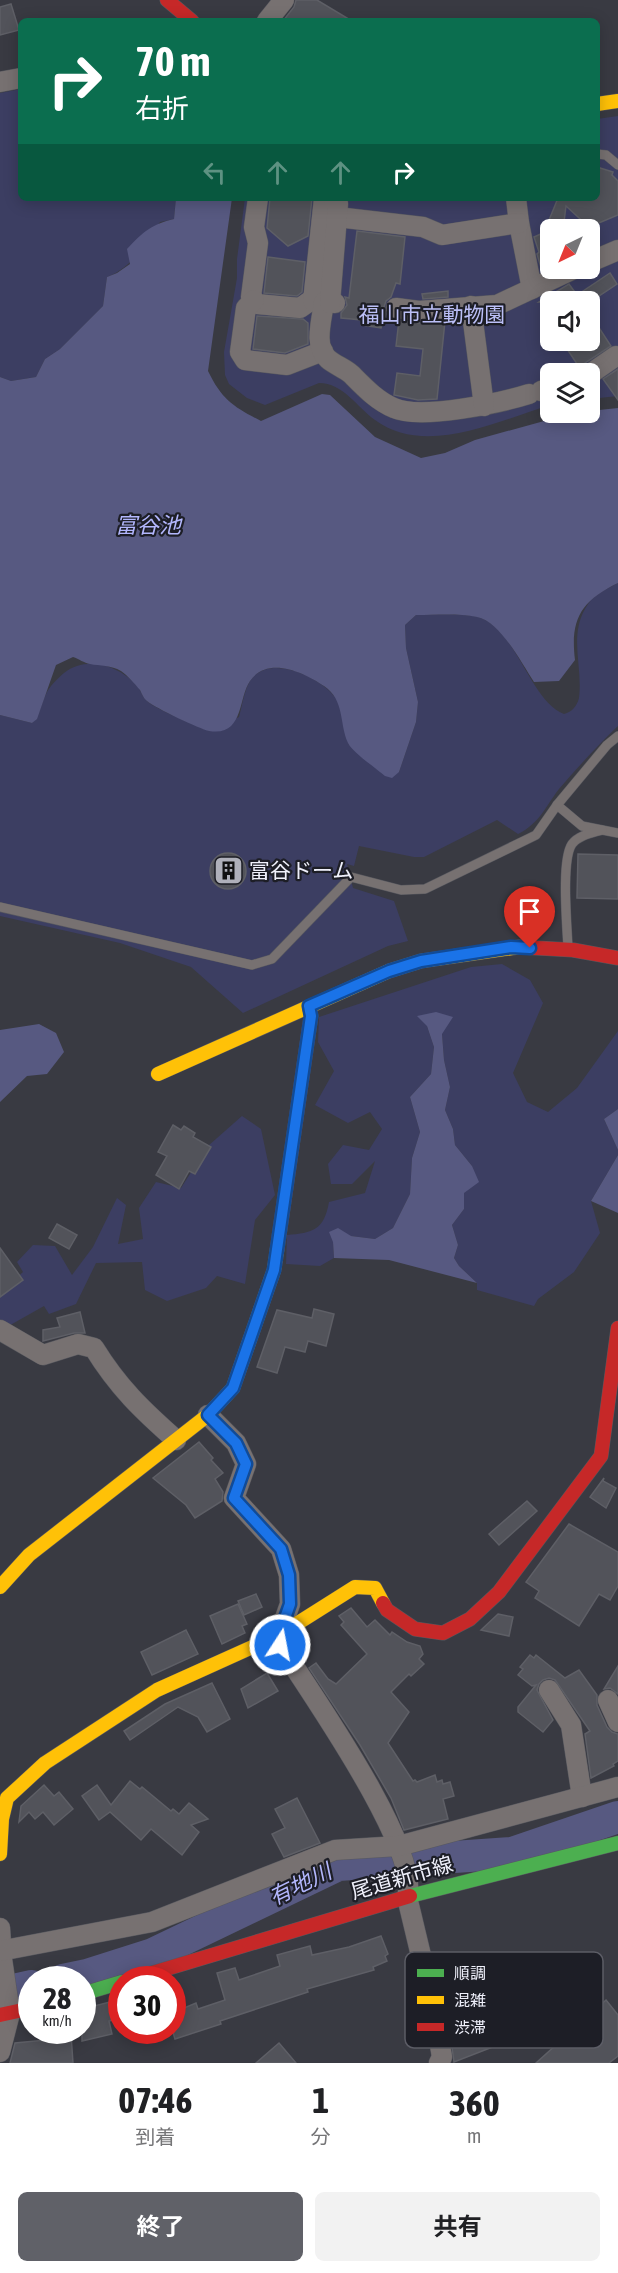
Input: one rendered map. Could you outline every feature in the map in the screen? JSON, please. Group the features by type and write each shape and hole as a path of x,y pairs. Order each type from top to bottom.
{"street":[{"path":"166,0 188,18"},
{"path":"269,18 284,0"},
{"path":"0,82 18,79"},
{"path":"600,104 618,101"},
{"path":"258,201 255,228 258,243 250,297 257,304 300,308 325,302"},
{"path":"516,201 532,289"},
{"path":"519,223 442,235 423,226 333,204 325,302 319,342 327,358 347,370 379,400 395,409 408,412 484,406 540,391"},
{"path":"600,258 618,250"},
{"path":"396,308 419,311 497,305 553,279"},
{"path":"254,300 246,308 240,352 245,360 287,365 323,351"},
{"path":"471,306 484,406"},
{"path":"600,367 616,356"},
{"path":"158,1074 389,971 421,961 511,947 568,950 618,958"},
{"path":"0,1587 29,1555 208,1415 233,1388 274,1270 311,1016 309,1006"},
{"path":"0,1854 2,1819 7,1798 45,1764 157,1690 279,1635 355,1587 375,1588 387,1610 415,1629 443,1633 470,1619 499,1592 601,1456 618,1328"},
{"path":"0,1330 43,1354 78,1344 94,1348 110,1374 133,1401 176,1440"},
{"path":"208,1415 236,1443 246,1464 234,1498 281,1549 289,1575 290,1604 279,1635 280,1645 364,1776 399,1846 421,1952"},
{"path":"549,1690 571,1725 582,1797"},
{"path":"608,1700 618,1722"},
{"path":"1,1954 152,1922 335,1850 399,1846 618,1787"},
{"name":"尾道新市線","path":"174,1966 408,1894 618,1843"},
{"path":"0,1928 6,2011 0,2052"},
{"path":"439,2063 442,2057 440,2048"}],"lane":[{"path":"600,154 606,155 618,165"},
{"path":"0,907 252,965 272,959 351,877 401,890 425,889 536,835 557,805 607,745 618,736"},
{"path":"557,805 582,826 618,833"},
{"path":"568,950 566,859 573,843 585,834 602,830"}],"green space":[{"path":"18,90 18,201 176,201 174,219 160,222 131,261 107,277 103,306 60,349 45,359 36,377 11,381 0,377 0,93"},
{"name":"福山市立動物園","path":"618,116 618,396 600,398 600,363 540,363 540,408 485,427 439,436 416,436 395,431 368,415 343,391 328,384 319,383 265,405 247,398 229,384 225,375 224,352 237,278 237,259 245,201 600,201 600,119"},
{"path":"618,583 618,726 559,789 537,820 518,834 497,820 424,857 359,846 354,866 347,864 353,888 394,901 408,941 388,946 243,1013 191,967 120,943 0,916 0,715 32,723 49,688 73,667 94,664 114,669 132,681 150,704 209,731 239,717 248,685 259,673 282,668 295,671 320,684 337,700 349,745 399,772 416,722 418,702 406,648 405,625 416,615 475,616 494,626 505,637 542,696 552,707 564,714 574,708 579,698 577,642 580,620 591,600"},
{"path":"502,964 530,980 543,1003 513,1073 527,1102 548,1112 577,1088 618,1031 618,1109 604,1119 618,1150 618,1155 591,1201 600,1233 574,1272 538,1299 534,1306 477,1290 477,1283 454,1258 458,1245 452,1225 464,1209 464,1193 472,1166 455,1145 453,1129 445,1110 450,1087 444,1060 442,1034 427,1026 434,1047 431,1074 410,1097 420,1132 412,1158 410,1194 393,1228 375,1239 351,1236 333,1242 334,1258 320,1266 286,1264 287,1235 304,1233 316,1228 324,1219 329,1202 365,1193 375,1161 352,1184 331,1184 328,1164 343,1145 369,1150 382,1129 370,1112 348,1123 315,1105 334,1071 318,1042 319,1017 471,967"},
{"path":"242,1116 261,1129 275,1195 255,1220 245,1284 217,1276 206,1288 167,1301 145,1290 142,1262 96,1263 76,1304 49,1314 44,1306 5,1328 0,1326 0,1293 23,1272 17,1262 33,1245 55,1246 72,1275 93,1247 117,1198 126,1205 118,1244 143,1239 139,1208 156,1182 181,1188 208,1146"}],"water":[{"name":"富谷池","path":"176,201 232,201 208,371 218,389 230,402 261,421 322,394 330,395 375,437 421,458 445,453 475,440 540,422 600,423 600,410 618,408 618,583 595,597 581,613 574,633 575,660 559,681 534,682 510,644 486,620 462,615 416,615 405,625 406,648 418,702 416,722 399,772 392,778 385,776 350,747 338,705 331,692 307,676 287,669 266,669 258,673 246,688 234,722 228,728 220,731 209,731 152,704 145,699 131,680 117,669 88,663 73,657 56,665 37,719 32,723 0,715 0,377 11,381 36,377 45,359 60,349 103,306 107,277 130,264 127,249 148,230 174,219"},
{"path":"436,1012 453,1017 442,1034 444,1060 450,1087 445,1110 453,1129 455,1145 472,1166 479,1182 464,1193 464,1209 452,1225 458,1245 454,1258 477,1283 389,1260 334,1258 333,1242 329,1232 338,1228 351,1236 375,1239 393,1228 410,1194 412,1158 420,1132 410,1097 431,1074 434,1047 427,1026 417,1016"},
{"path":"39,1024 56,1033 64,1052 47,1074 27,1076 0,1102 0,1030"},
{"path":"618,1109 618,1150 604,1119"},
{"path":"618,1155 618,1213 591,1201"}],"building":[{"path":"296,0 317,0 347,18 285,18 294,7"},
{"path":"11,4 18,30 0,35 0,7"},
{"path":"600,168 613,172 612,175 618,181 618,215 600,222 600,219 580,219 566,206 564,219 549,219 557,201 600,201"},
{"path":"270,201 312,201 308,236 288,246 267,228"},
{"path":"357,231 405,237 400,284 396,283 391,297 386,301 384,307 386,314 381,328 361,325 362,320 341,318 341,313 347,305 345,297 349,298"},
{"path":"540,234 540,264 537,254 539,252 534,237"},
{"path":"268,257 305,262 302,292 297,296 264,293"},
{"path":"610,273 617,284 600,295 600,291 583,291"},
{"path":"569,284 574,291 557,291"},
{"path":"448,291 448,297 423,299 422,294"},
{"path":"257,316 303,319 308,323 308,344 285,353 253,349"},
{"path":"399,320 420,323 445,321 437,399 418,400 394,395 397,373 420,376 423,349 396,346"},
{"path":"600,329 611,346 585,363 576,363 568,351 600,351"},
{"path":"618,369 618,400 603,379"},
{"name":"富谷ドーム","path":"228,853 241,858 246,871 241,884 228,889 215,884 210,871 215,858"},
{"path":"578,854 618,855 618,899 577,898"},
{"path":"173,1125 181,1130 184,1126 195,1133 193,1137 211,1147 195,1174 189,1171 179,1189 156,1175 167,1156 158,1152"},
{"path":"57,1224 77,1235 69,1249 49,1238"},
{"path":"0,1248 23,1280 0,1297"},
{"path":"314,1309 334,1314 326,1346 308,1341 305,1352 285,1347 277,1373 257,1367 277,1310 312,1318"},
{"path":"80,1312 85,1333 74,1333 43,1341 43,1330 60,1327 57,1318"},
{"path":"199,1442 223,1473 215,1479 223,1492 222,1501 195,1518 186,1505 153,1478"},
{"path":"604,1478 603,1481 616,1488 606,1508 590,1497"},
{"path":"527,1501 537,1511 499,1545 489,1534"},
{"path":"569,1524 618,1552 618,1586 610,1600 599,1594 579,1626 535,1598 539,1591 526,1582"},
{"path":"256,1594 262,1607 244,1615 238,1601"},
{"path":"238,1604 247,1624 242,1626 245,1633 222,1644 210,1616"},
{"path":"351,1608 367,1627 375,1620 390,1635 392,1632 407,1642 420,1646 423,1654 419,1659 424,1664 411,1676 409,1674 391,1692 409,1712 388,1743 413,1781 417,1782 435,1775 437,1782 442,1780 443,1784 450,1782 454,1796 443,1799 448,1819 404,1830 391,1798 360,1745 309,1668 316,1663 328,1679 336,1684 367,1654 341,1625 344,1622 339,1616"},
{"path":"498,1614 513,1617 509,1636 481,1630"},
{"path":"186,1630 198,1654 152,1675 141,1652"},
{"path":"530,1655 534,1658 536,1655 565,1678 579,1670 597,1695 597,1705 607,1727 618,1734 618,1761 613,1764 614,1766 591,1778 585,1734 590,1731 555,1680 549,1678 543,1680 537,1690 553,1720 543,1732 518,1712 518,1707 536,1685 532,1686 518,1675 523,1669 520,1667"},
{"path":"618,1666 618,1694 610,1688 604,1689"},
{"path":"267,1673 278,1691 248,1708 241,1689"},
{"path":"212,1683 230,1719 207,1732 198,1717 178,1707 130,1740 124,1731 165,1704"},
{"path":"130,1781 140,1789 142,1787 171,1811 173,1809 179,1814 189,1803 208,1819 191,1825 199,1832 182,1855 151,1829 141,1840 110,1812 99,1820 82,1796 97,1785 111,1805"},
{"path":"44,1785 54,1796 59,1792 73,1809 54,1825 43,1812 35,1819 29,1812 19,1822 21,1806"},
{"path":"297,1798 320,1843 284,1857 272,1834 285,1828 275,1809"},
{"path":"381,1936 388,1954 385,1956 387,1961 373,1967 374,1970 307,1989 308,1992 220,2021 221,2024 186,2035 186,2007 196,2003 198,2009 225,2000 217,1973 235,1968 239,1980 280,1966 277,1955 310,1946 312,1955 349,1947"},
{"path":"606,2000 618,2015 618,2056 609,2063 536,2063 553,2048 603,2048 603,2003"},
{"path":"108,2002 108,2035 96,2038 96,2006"},
{"path":"15,2043 72,2044 73,2063 10,2063"},
{"path":"279,2043 296,2063 256,2063"},
{"path":"452,2048 490,2048 454,2062"}],"waterway":[{"name":"有地川","path":"96,1972 153,1954 338,1865 512,1853 618,1817"},
{"name":"有地川","path":"0,1993 18,1989"}],"traffic: fast":[{"path":"410,1896 618,1843"},
{"path":"96,1990 108,1986"}],"traffic: slow":[{"path":"600,104 618,101"},
{"path":"158,1074 389,971 421,961 519,947"},
{"path":"0,1587 29,1555 208,1415 233,1388 274,1270 277,1250"},
{"path":"0,1854 2,1819 7,1798 45,1763 157,1690 279,1635 355,1587 375,1588 383,1603"}],"traffic: jam":[{"path":"167,0 188,18"},
{"path":"519,947 573,950 618,958"},
{"path":"277,1250 311,1016 309,1007"},
{"path":"383,1603 387,1610 415,1629 443,1633 470,1619 499,1592 601,1456 618,1328"},
{"path":"176,1966 410,1896"},
{"path":"0,2015 18,2011"}],"place":[{"name":"富谷ドーム","path":"228,871"}],"route":[{"path":"280,1645 279,1635 290,1604 289,1575 281,1549 234,1498 246,1464 236,1443 208,1415 233,1388 274,1270 311,1016 309,1006 389,971 421,961 511,947 530,948"}]}
